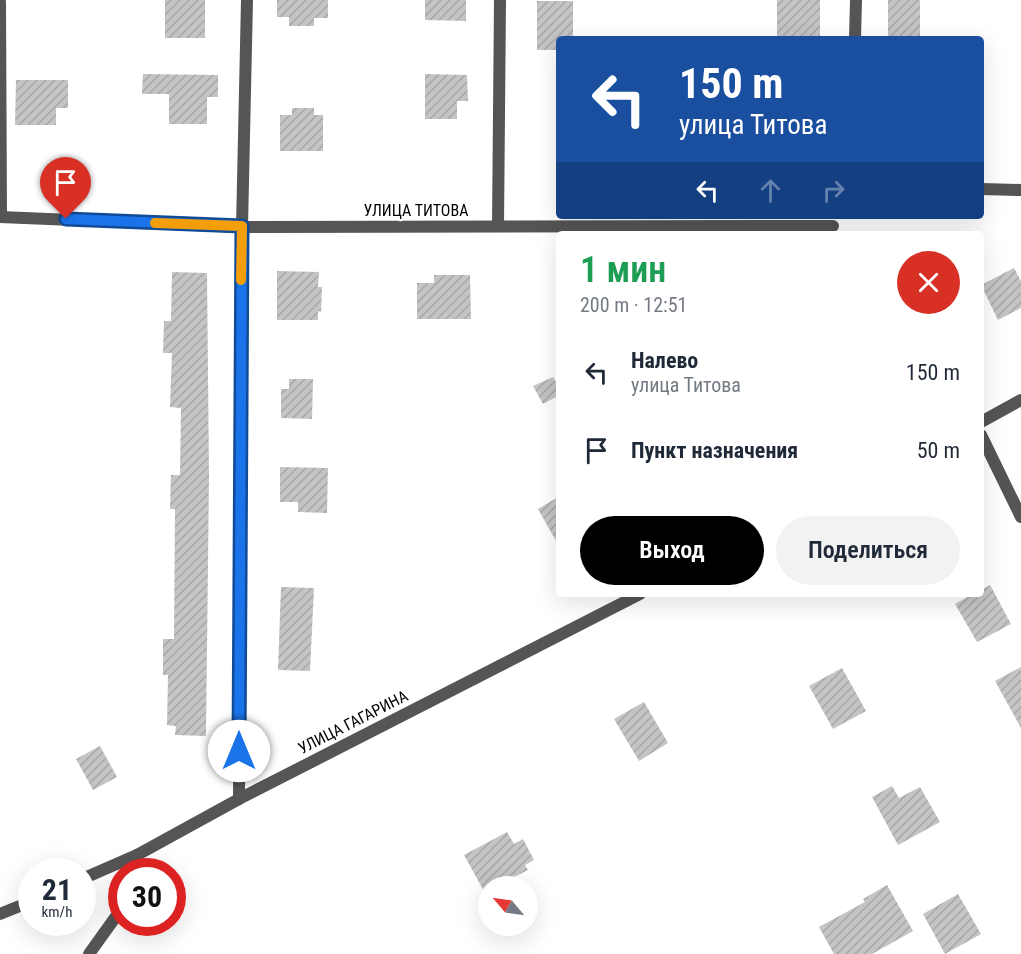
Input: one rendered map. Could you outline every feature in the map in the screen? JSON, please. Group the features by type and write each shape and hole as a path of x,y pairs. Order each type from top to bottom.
{"street":[{"path":"239,799 242,226 247,0"},
{"path":"498,226 500,0"},
{"path":"855,36 856,0"},
{"path":"0,2 0,217"},
{"path":"984,189 1021,190"},
{"name":"УЛИЦА ТИТОВА","path":"0,217 242,226 836,225"},
{"path":"984,420 1021,400"},
{"path":"984,441 1021,517"},
{"name":"УЛИЦА ГАГАРИНА","path":"96,873 137,855 239,799 633,597"},
{"path":"0,914 18,907"},
{"path":"89,954 108,928"}],"building":[{"path":"165,0 205,0 205,38 165,38"},
{"path":"277,0 328,0 328,18 314,18 314,26 289,26 289,17 277,17"},
{"path":"425,0 466,0 466,21 425,20"},
{"path":"777,0 820,0 820,36 777,36"},
{"path":"888,0 920,0 920,36 888,36"},
{"path":"537,1 573,1 573,36 556,36 556,50 537,50"},
{"path":"143,74 218,75 218,97 207,97 207,124 169,124 169,94 142,94"},
{"path":"425,74 467,75 468,101 457,101 457,119 425,119"},
{"path":"16,80 68,80 68,108 56,108 56,125 15,125"},
{"path":"292,108 314,108 314,115 323,115 323,151 280,151 280,115 292,115"},
{"path":"1014,268 1021,281 1021,308 998,320 984,291 984,283"},
{"path":"277,271 319,272 318,287 322,287 321,312 318,311 318,320 277,320"},
{"path":"172,272 207,273 209,476 206,736 175,735 176,726 167,725 168,675 163,675 163,639 174,639 175,509 170,509 171,475 180,475 181,408 170,407 172,353 163,353 164,321 171,321"},
{"path":"434,275 470,275 471,319 417,319 417,283 434,283"},
{"path":"553,377 556,382 556,397 543,404 533,386"},
{"path":"289,379 313,379 312,419 281,418 281,389 289,389"},
{"path":"280,467 328,468 327,513 298,512 298,502 280,502"},
{"path":"556,498 556,541 538,509"},
{"path":"990,585 1011,624 977,642 955,604 968,597 984,597 984,588"},
{"path":"281,587 314,588 310,671 278,670"},
{"path":"1021,667 1021,728 995,681"},
{"path":"842,668 866,711 833,729 809,686"},
{"path":"644,702 668,743 639,761 614,719"},
{"path":"100,746 117,777 93,790 76,759"},
{"path":"892,786 899,798 920,787 940,822 898,845 872,797"},
{"path":"507,832 514,844 523,839 534,860 525,865 528,870 516,876 478,876 478,880 464,855"},
{"path":"887,885 913,931 872,954 834,954 819,927 865,902 863,899"},
{"path":"958,894 981,934 945,954 923,914"}],"slow traffic":[{"path":"155,223 242,226 241,280"}],"route":[{"path":"66,219 242,226 239,751"}]}
